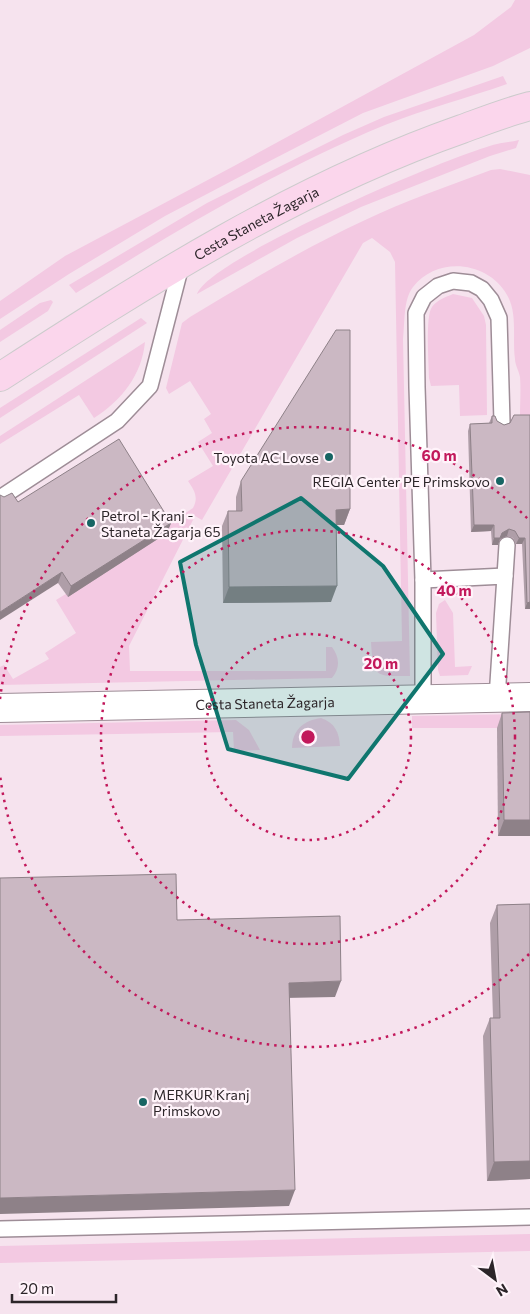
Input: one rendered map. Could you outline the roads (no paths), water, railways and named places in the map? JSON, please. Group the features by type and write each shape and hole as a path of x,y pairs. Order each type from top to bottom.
{"main road":[{"name":"Cesta Staneta Žagarja","path":"0,377 182,262 281,208 351,173 415,146 530,106"}],"street":[{"name":"Cesta Staneta Žagarja","path":"0,708 530,697"}],"lane":[{"path":"0,498 117,421 150,386 182,262"},
{"path":"423,699 423,580 416,313 424,297 438,286 453,281 471,283 482,289 492,300 499,318 502,422"},
{"path":"496,698 507,545"},
{"path":"423,580 505,576"},
{"path":"0,1229 530,1217"}],"place":[{"name":"Toyota AC Lovse","path":"329,457"},
{"name":"REGIA Center PE Primskovo","path":"500,481"},
{"name":"Petrol - Kranj - Staneta Žagarja 65","path":"91,523"},
{"name":"MERKUR Kranj Primskovo","path":"143,1102"}]}
